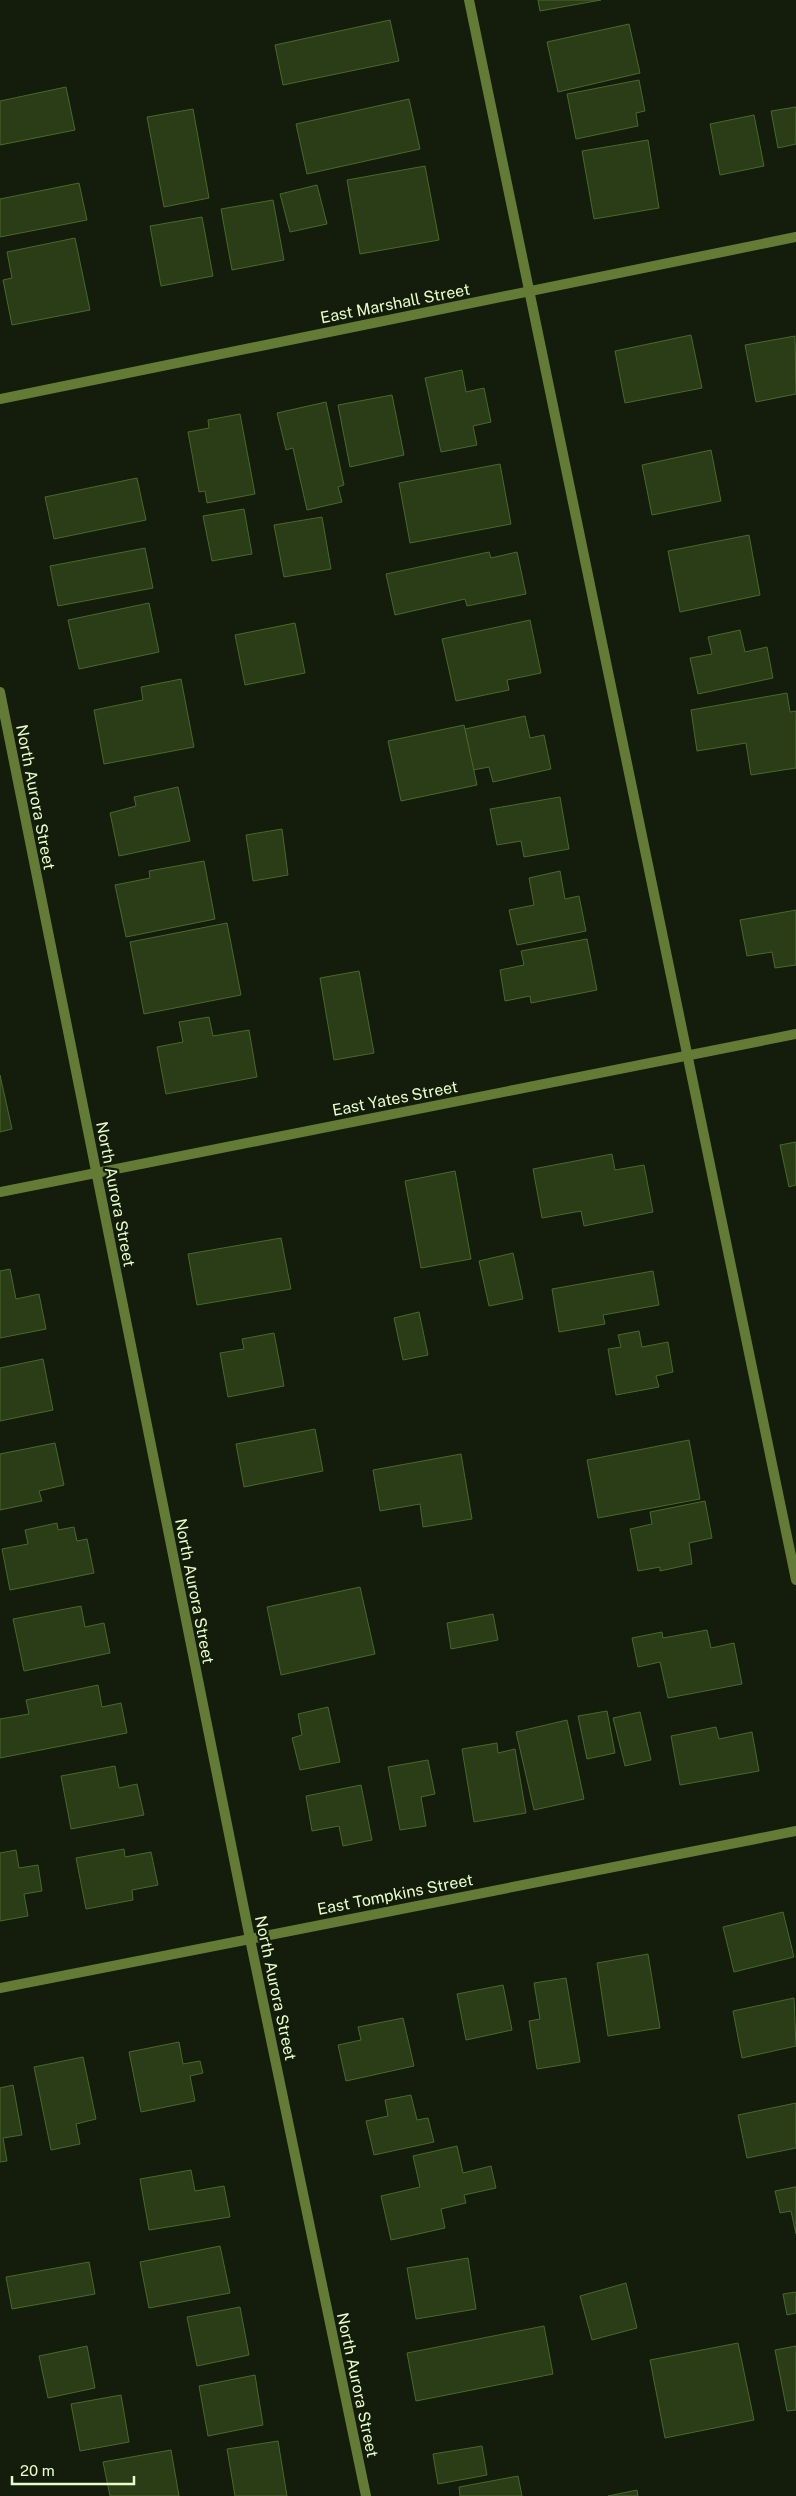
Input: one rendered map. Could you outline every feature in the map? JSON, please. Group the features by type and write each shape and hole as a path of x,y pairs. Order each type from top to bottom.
{"street":[{"path":"469,0 796,1580"},
{"name":"East Marshall Street","path":"0,399 796,237"},
{"name":"North Aurora Street","path":"0,692 250,1938 366,2496"},
{"name":"East Yates Street","path":"0,1192 796,1034"},
{"name":"East Tompkins Street","path":"0,1988 796,1831"}],"building":[{"path":"538,0 601,0 540,11"},
{"path":"390,20 399,61 283,85 275,45"},
{"path":"629,24 640,73 558,92 547,42"},
{"path":"639,80 645,111 636,113 638,126 576,139 567,94"},
{"path":"66,87 75,130 0,145 0,101"},
{"path":"409,99 420,149 307,174 296,124"},
{"path":"796,107 796,144 778,148 771,111"},
{"path":"193,109 209,198 164,207 147,117"},
{"path":"754,115 764,166 720,175 710,124"},
{"path":"648,140 659,208 594,219 582,151"},
{"path":"425,166 439,240 360,254 347,180"},
{"path":"79,183 87,220 0,237 0,199"},
{"path":"317,185 327,224 290,232 280,194"},
{"path":"273,200 284,260 232,270 221,209"},
{"path":"202,217 213,276 161,286 150,226"},
{"path":"75,238 90,310 12,325 3,280 12,278 7,252"},
{"path":"691,335 702,388 625,403 615,351"},
{"path":"795,336 796,394 756,402 745,345"},
{"path":"462,370 466,392 484,388 491,422 473,426 477,445 441,452 425,378"},
{"path":"392,395 404,455 350,467 338,405"},
{"path":"326,402 344,485 338,487 342,502 307,510 293,448 286,450 277,413"},
{"path":"240,414 255,494 207,503 205,491 199,492 188,432 209,428 208,420"},
{"path":"711,450 721,501 652,515 642,465"},
{"path":"500,464 511,524 410,543 399,483"},
{"path":"137,478 146,520 54,539 45,497"},
{"path":"244,509 252,554 212,561 203,516"},
{"path":"322,517 331,569 284,577 274,525"},
{"path":"749,535 760,595 680,612 668,551"},
{"path":"145,548 153,588 58,606 50,566"},
{"path":"489,552 491,558 517,552 526,594 467,606 465,599 395,615 386,574"},
{"path":"149,603 159,652 79,669 68,620"},
{"path":"530,620 541,673 507,680 509,690 456,701 442,639"},
{"path":"295,623 305,673 245,685 235,635"},
{"path":"740,630 745,652 767,647 773,678 698,694 690,658 712,654 708,637"},
{"path":"181,679 194,747 104,764 94,710 143,700 141,687"},
{"path":"787,693 790,712 796,711 796,768 751,775 746,743 697,751 691,710"},
{"path":"525,716 530,738 544,735 551,769 493,782 489,767 473,770 465,729"},
{"path":"464,725 477,785 401,801 388,741"},
{"path":"178,787 190,841 119,856 110,813 136,806 134,797"},
{"path":"560,797 569,849 524,857 521,841 497,845 490,809"},
{"path":"282,829 288,875 253,881 246,835"},
{"path":"204,861 215,919 126,937 115,885 150,878 149,871"},
{"path":"560,871 565,899 579,896 586,931 517,945 509,910 534,905 529,878"},
{"path":"796,910 796,965 775,968 772,952 747,956 740,920"},
{"path":"227,923 241,995 144,1014 130,942"},
{"path":"587,939 597,990 531,1003 530,996 505,1001 500,970 524,965 521,951"},
{"path":"359,971 374,1053 334,1060 320,978"},
{"path":"209,1017 213,1036 249,1030 257,1077 166,1094 157,1047 183,1042 179,1022"},
{"path":"0,1075 12,1129 0,1132"},
{"path":"796,1142 796,1185 789,1187 780,1145"},
{"path":"612,1154 615,1170 644,1165 653,1212 584,1226 581,1211 542,1218 533,1169"},
{"path":"455,1171 471,1259 421,1268 405,1181"},
{"path":"281,1238 291,1289 197,1305 188,1254"},
{"path":"513,1253 523,1299 489,1306 479,1261"},
{"path":"10,1269 16,1299 39,1294 46,1329 0,1338 0,1271"},
{"path":"653,1271 659,1305 603,1315 605,1324 559,1332 552,1289"},
{"path":"419,1312 428,1355 403,1360 394,1318"},
{"path":"639,1331 642,1347 668,1342 673,1372 656,1376 659,1387 616,1395 608,1349 621,1347 618,1335"},
{"path":"274,1333 284,1386 228,1397 220,1353 244,1349 242,1339"},
{"path":"43,1359 53,1410 0,1421 0,1368"},
{"path":"315,1429 323,1471 244,1487 236,1444"},
{"path":"689,1440 700,1499 598,1518 587,1460"},
{"path":"55,1443 64,1485 39,1491 42,1501 0,1510 0,1454"},
{"path":"461,1454 472,1519 423,1527 420,1504 380,1511 373,1470"},
{"path":"705,1501 712,1538 689,1543 692,1564 660,1571 660,1567 638,1571 630,1529 652,1524 650,1512"},
{"path":"57,1523 58,1530 74,1527 77,1541 87,1539 94,1573 10,1590 2,1549 28,1544 25,1530"},
{"path":"360,1587 375,1654 281,1675 267,1607"},
{"path":"81,1606 85,1627 104,1623 110,1653 24,1671 13,1619"},
{"path":"493,1614 498,1640 451,1649 447,1623"},
{"path":"707,1630 711,1648 734,1643 742,1684 668,1698 660,1662 638,1667 632,1638 662,1632 663,1638"},
{"path":"98,1685 102,1707 121,1703 127,1733 0,1758 0,1719 29,1714 26,1700"},
{"path":"328,1707 340,1762 300,1770 292,1738 302,1735 298,1714"},
{"path":"607,1711 615,1753 587,1759 578,1716"},
{"path":"640,1712 651,1760 625,1766 613,1718"},
{"path":"567,1720 584,1799 534,1810 516,1732"},
{"path":"716,1727 719,1739 752,1732 759,1771 680,1785 671,1736"},
{"path":"497,1743 498,1753 515,1749 526,1813 474,1822 462,1749"},
{"path":"428,1760 435,1794 421,1797 426,1826 400,1830 388,1767"},
{"path":"115,1766 119,1788 137,1784 144,1815 71,1829 61,1776"},
{"path":"361,1785 372,1840 343,1846 339,1826 312,1831 306,1796"},
{"path":"124,1849 125,1857 151,1852 158,1885 132,1890 133,1900 86,1909 76,1858"},
{"path":"16,1850 19,1868 38,1865 42,1891 24,1894 28,1916 0,1921 0,1853"},
{"path":"783,1912 794,1957 734,1972 723,1927"},
{"path":"648,1954 660,2028 608,2036 597,1963"},
{"path":"566,1978 580,2062 537,2069 529,2021 540,2019 534,1983"},
{"path":"503,1985 512,2030 466,2040 457,1994"},
{"path":"794,1998 796,2046 742,2058 733,2011"},
{"path":"403,2018 414,2066 346,2081 338,2045 361,2040 358,2027"},
{"path":"179,2042 183,2064 200,2061 203,2073 190,2076 195,2101 141,2112 129,2052"},
{"path":"83,2057 96,2119 76,2124 80,2144 51,2150 34,2067"},
{"path":"13,2085 22,2135 3,2138 7,2161 0,2162 0,2088"},
{"path":"411,2095 417,2120 428,2118 434,2142 374,2155 366,2121 388,2116 385,2100"},
{"path":"796,2103 796,2148 747,2158 738,2115"},
{"path":"457,2146 463,2173 491,2166 496,2188 464,2195 466,2203 441,2209 445,2228 391,2240 381,2196 420,2187 413,2156"},
{"path":"191,2170 195,2191 224,2186 230,2217 149,2230 140,2179"},
{"path":"796,2187 796,2234 791,2211 780,2213 775,2191"},
{"path":"220,2246 230,2293 149,2308 140,2262"},
{"path":"468,2258 476,2309 416,2319 407,2268"},
{"path":"89,2262 95,2294 12,2309 6,2277"},
{"path":"626,2283 637,2328 592,2340 580,2296"},
{"path":"796,2292 796,2313 787,2315 783,2294"},
{"path":"240,2307 249,2355 197,2366 187,2317"},
{"path":"544,2326 553,2374 416,2401 407,2353"},
{"path":"738,2343 754,2420 665,2438 650,2360"},
{"path":"87,2346 95,2388 48,2398 39,2356"},
{"path":"796,2346 796,2410 787,2411 775,2350"},
{"path":"255,2375 263,2425 208,2436 199,2386"},
{"path":"121,2395 129,2442 80,2451 71,2404"},
{"path":"278,2441 287,2496 235,2496 227,2449"},
{"path":"482,2446 487,2475 438,2484 433,2454"},
{"path":"171,2450 179,2496 110,2496 103,2462"},
{"path":"518,2476 522,2496 460,2496 459,2487"},
{"path":"637,2490 638,2496 608,2496"}]}
